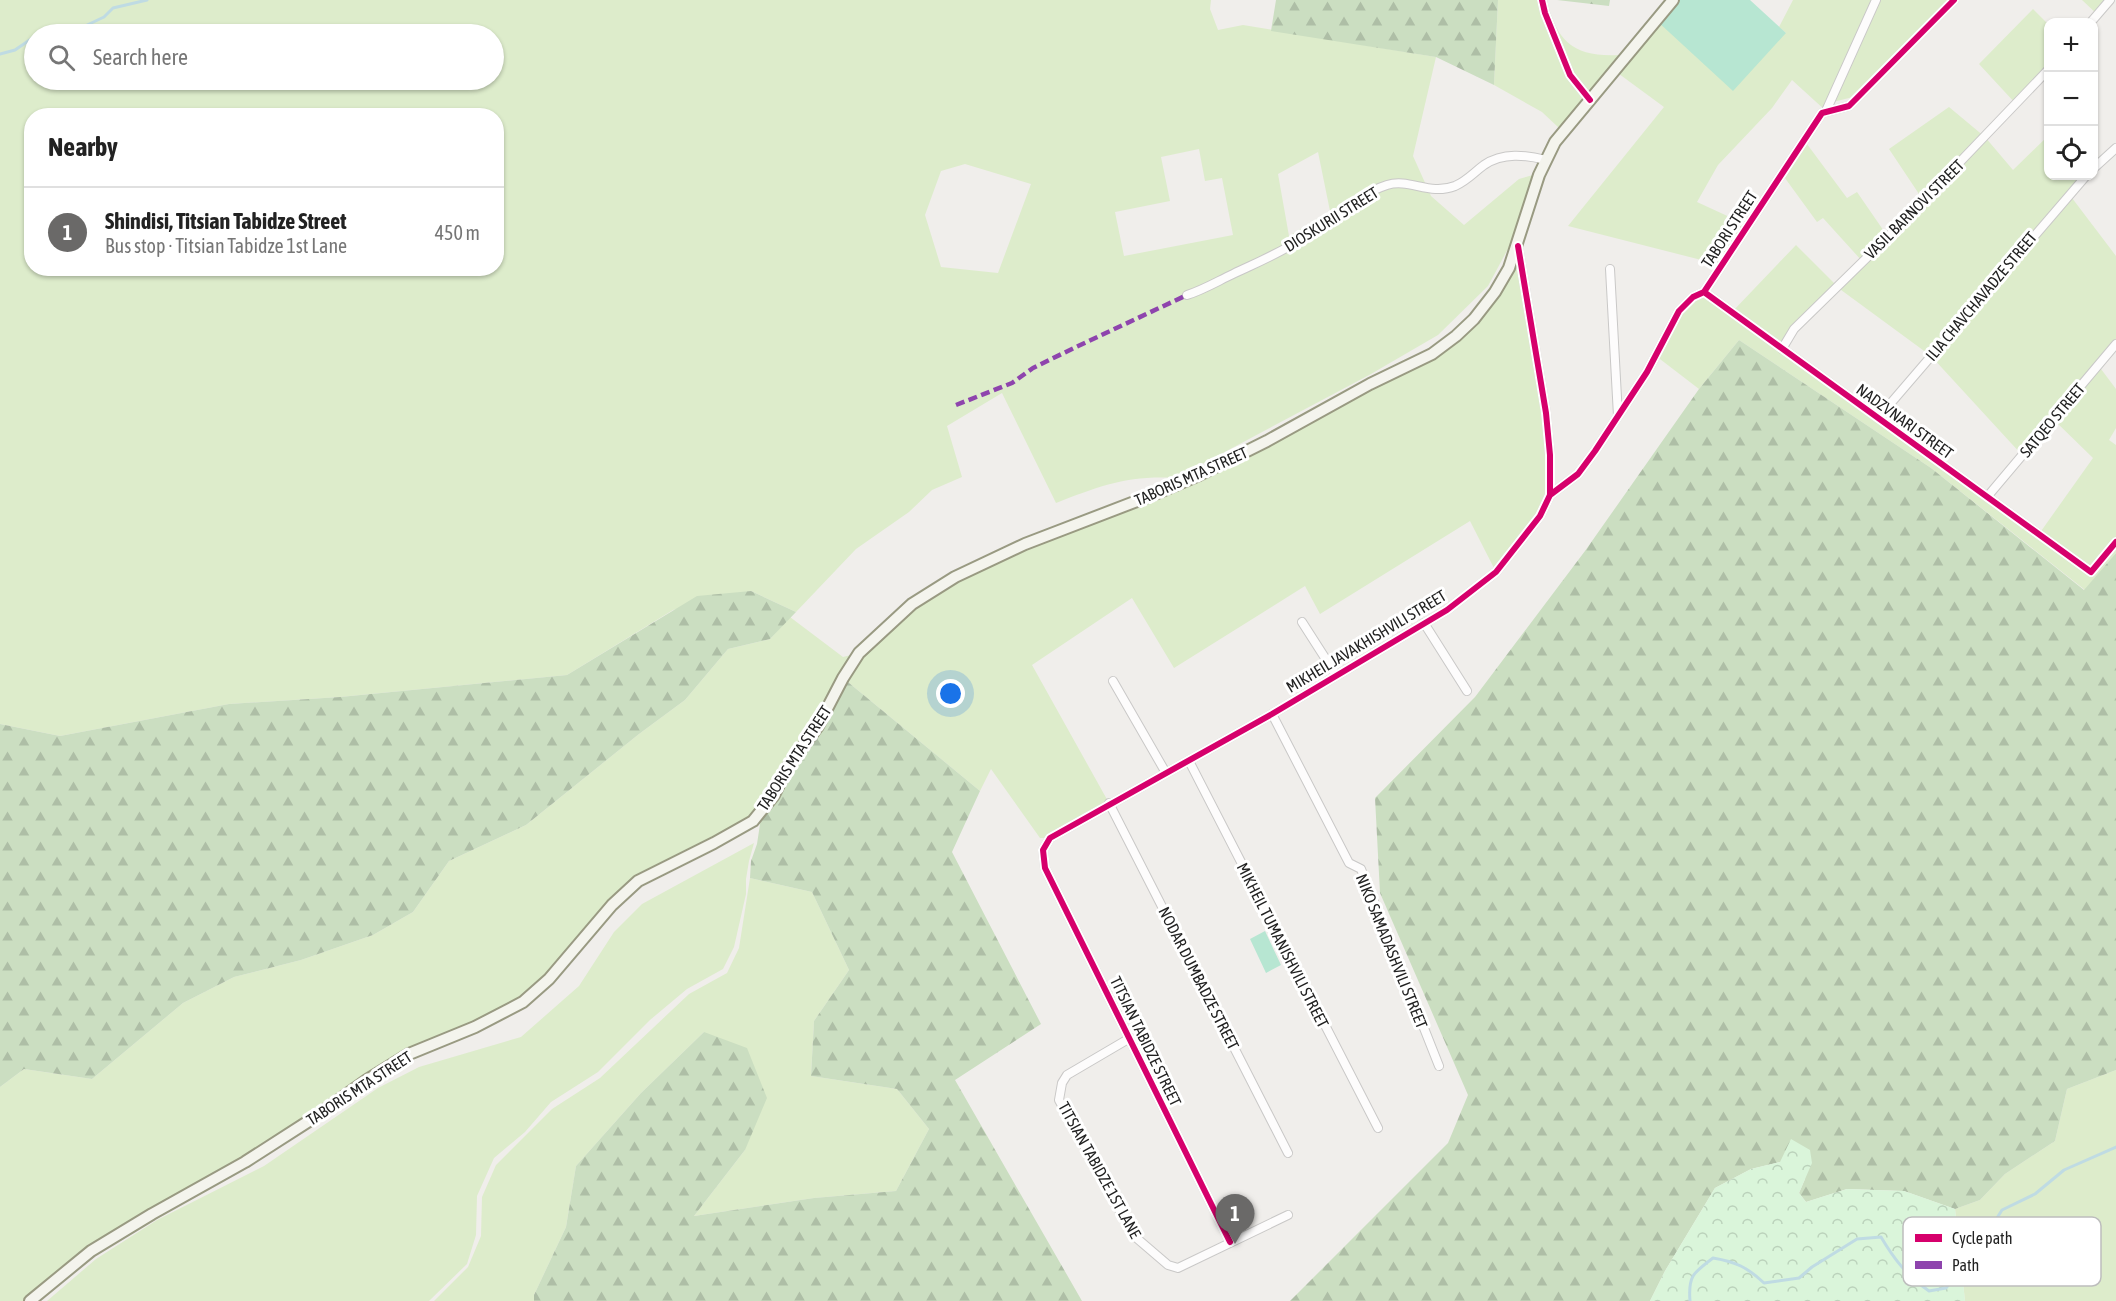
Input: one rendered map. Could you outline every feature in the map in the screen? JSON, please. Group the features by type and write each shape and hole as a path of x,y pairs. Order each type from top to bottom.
{"main road":[{"name":"MIKHEIL JAVAKHISHVILI STREET","path":"1518,246 1539,175 1555,141 1673,0"},
{"name":"TABORIS MTA STREET","path":"30,1301 91,1251 245,1162 400,1059 500,1015 523,1002 549,979 612,905 638,881 753,821 774,795 787,768 818,726 859,653 912,604 955,577 1025,544 1208,471 1370,384 1432,354 1474,319 1509,268 1518,246"}],"street":[{"path":"1542,0 1570,75 1590,100"},
{"name":"TABORI STREET","path":"1550,495 1578,474 1647,372 1678,311 1694,297 1704,292 1822,113 1826,111 1876,0"},
{"path":"1826,111 1849,106 1954,0"},
{"path":"2094,18 2110,0"},
{"name":"VASIL BARNOVI STREET","path":"1782,349 1794,329 1888,237 2047,72"},
{"path":"2098,164 2116,148"},
{"name":"DIOSKURII STREET","path":"1187,295 1267,260 1307,236 1338,211 1388,184 1403,183 1434,190 1453,186 1471,177 1485,164 1502,157 1524,155 1546,160"},
{"name":"ILIA CHAVCHAVADZE STREET","path":"1878,418 2083,180"},
{"name":"MIKHEIL JAVAKHISHVILI STREET","path":"1043,850 1050,838 1272,714 1447,610 1496,572 1540,516 1550,495 1550,455 1546,413 1518,246"},
{"path":"1610,269 1618,416"},
{"name":"NADZVNARI STREET","path":"1704,292 2091,572 2116,542"},
{"name":"SATQEO STREET","path":"1987,497 2116,344"},
{"path":"1302,622 1336,675"},
{"path":"1424,623 1467,691"},
{"path":"1113,681 1166,773"},
{"name":"NIKO SAMADASHVILI STREET","path":"1272,714 1348,863 1361,869 1439,1066"},
{"name":"MIKHEIL TUMANISHVILI STREET","path":"1189,761 1378,1128"},
{"name":"NODAR DUMBADZE STREET","path":"1109,803 1288,1153"},
{"name":"TITSIAN TABIDZE STREET","path":"1043,850 1045,868 1230,1242"},
{"name":"TITSIAN TABIDZE 1ST LANE","path":"1130,1038 1067,1075 1060,1094 1062,1108 1133,1235 1168,1266 1178,1268 1288,1215"}],"green space":[{"path":"0,0 1211,0 1210,9 1218,30 1243,25 1436,57 1413,156 1431,196 1464,225 1519,179 1533,175 1517,232 1488,286 1438,335 1371,374 1176,478 1143,478 1114,483 1056,503 1002,393 947,426 962,477 932,490 909,512 856,549 796,612 751,591 673,610 567,675 340,697 229,704 60,736 0,724","holes":["1199,149 1205,181 1222,178 1233,235 1124,256 1115,212 1170,201 1161,157","1318,152 1330,211 1289,236 1278,174","965,164 1031,184 998,273 941,267 925,215 941,171"]},
{"path":"1276,0 1498,0 1494,85 1436,57 1271,31"},
{"path":"1498,0 1546,0 1556,27 1570,44 1590,53 1619,55 1559,128 1542,112 1494,85"},
{"path":"1557,0 1610,0 1609,6"},
{"path":"1677,0 1750,0 1786,33 1733,91 1657,21"},
{"path":"1793,0 1873,0 1826,111 1792,80 1772,108 1718,165 1697,202 1747,225 1721,265 1568,226 1664,107 1615,71 1657,21 1786,33 1779,27"},
{"path":"1880,0 1949,0 1853,97 1833,102"},
{"path":"2082,0 2110,0 2098,15"},
{"path":"2033,9 2044,20 2044,74 2016,104 1979,64"},
{"path":"1949,107 1985,137 2013,170 2044,140 2044,180 2081,180 2069,194 2116,256 2116,344 2098,365 2116,389 2116,428 2109,440 2116,445 2116,553 2085,590 1931,468 1739,340 1699,389 1656,356 1679,311 1704,292 1732,312 1796,245 1837,286 1862,261 1823,218 1817,222 1782,174 1804,140 1847,198 1857,192 1888,237 1923,200 1889,149","holes":["1837,287 1931,356 2022,455 2053,419 2093,458 2039,534 1782,349 1794,329"]},
{"path":"1518,246 1546,413 1550,495 1496,572 1470,521 1320,614 1305,586 1174,668 1132,598 1032,665 1109,803 1050,838 1040,838 991,769 980,791 843,678 762,811 642,878 524,1005 408,1055 93,1252 36,1301 0,1301 0,1087 24,1069 92,1079 183,1003 234,977 301,960 373,935 413,912 449,861 526,825 685,700 728,649 770,639 790,617 843,657 859,653 874,638 955,577 1150,496 1402,370 1474,319"},
{"path":"1739,340 1931,468 2084,590 2116,553 2116,1070 2067,1089 2055,1141 2005,1174 1980,1200 1955,1209 1904,1191 1847,1189 1806,1202 1799,1193 1805,1179 1780,1162 1751,1169 1715,1188 1665,1271 1650,1301 1290,1301 1448,1143 1468,1095 1380,893 1375,798 1475,697 1585,551 1699,389"},
{"path":"751,591 796,612 770,639 728,649 685,700 526,825 449,861 413,912 373,935 301,960 234,977 183,1003 92,1079 24,1069 0,1087 0,724 60,736 229,704 340,697 567,675 697,596"},
{"path":"843,678 980,791 952,852 1041,1024 955,1080 1082,1301 534,1301 534,1295 566,1227 576,1166 641,1093 704,1032 747,1048 767,1098 745,1150 694,1216 814,1198 896,1191 929,1129 897,1089 811,1076 814,1021 849,970 812,892 750,878 751,861 757,844 762,811"},
{"path":"754,843 734,947 723,969 687,989 650,1020 598,1072 551,1102 525,1132 494,1158 477,1196 476,1235 467,1264 429,1301 47,1301 96,1259 157,1220 264,1166 378,1088 419,1067 521,1037 579,986 614,932 642,904"},
{"path":"750,878 812,892 849,970 814,1021 811,1076 897,1089 929,1129 896,1191 814,1198 694,1216 745,1150 704,1032 641,1093 576,1166 566,1227 534,1295 534,1301 434,1301 468,1267 481,1236 482,1197 496,1165 552,1109 600,1078 689,994 727,973 739,948"},
{"path":"1265,931 1281,965 1266,973 1250,939"},
{"path":"2116,1070 2116,1301 1965,1301 1963,1286 2101,1286 2101,1217 1956,1217 1955,1209 1980,1200 2005,1174 2055,1141 2067,1089"},
{"path":"1791,1139 1810,1150 1812,1163 1799,1193 1806,1202 1847,1189 1904,1191 1955,1209 1956,1217 1903,1217 1903,1286 1963,1286 1965,1301 1650,1301 1665,1271 1715,1188 1751,1169 1780,1162"}],"waterway":[{"path":"89,24 104,17 113,8 147,0"},
{"path":"0,54 15,50 24,44"},
{"path":"1998,1217 2002,1210 2035,1194 2064,1170 2116,1147"},
{"path":"1690,1301 1693,1276 1713,1258 1741,1266 1764,1283 1799,1278 1812,1267 1857,1239 1881,1237 1903,1268"},
{"path":"1922,1286 1929,1291 1948,1286"}],"marked path":[{"path":"956,405 1012,383 1033,368 1187,295"}],"cycle path":[{"path":"1542,0 1570,75 1590,100"},
{"path":"1550,495 1578,474 1595,451 1647,372 1679,311 1693,297 1704,292 1822,113 1849,106 1954,0"},
{"path":"1230,1242 1045,868 1043,850 1050,838 1272,714 1447,610 1496,572 1540,516 1550,495 1550,455 1546,413 1518,246"},
{"path":"1704,292 2091,572 2116,542"}],"place":[{"name":"Shindisi, Titsian Tabidze Street","path":"1235,1244"}]}
